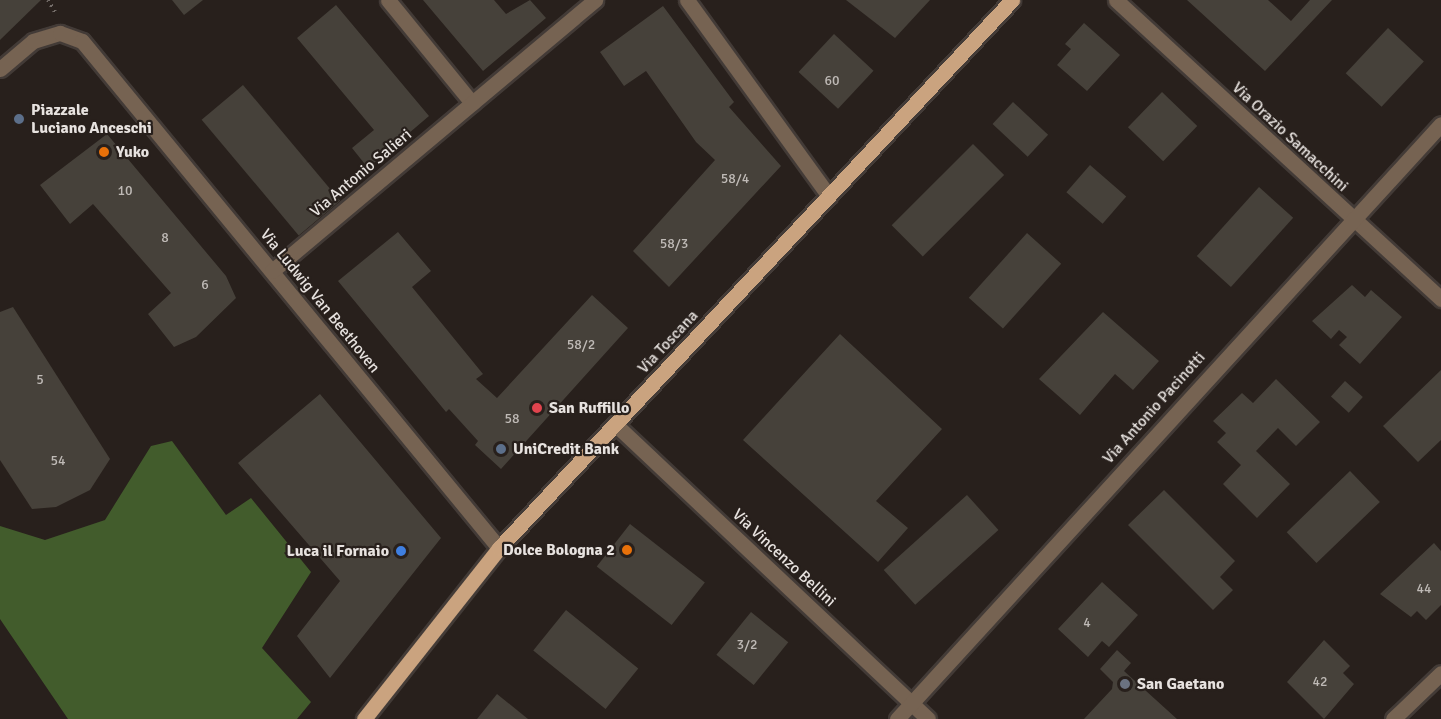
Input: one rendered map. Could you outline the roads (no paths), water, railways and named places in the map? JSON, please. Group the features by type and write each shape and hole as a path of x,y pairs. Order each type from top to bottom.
{"main road":[{"name":"Via Toscana","path":"363,719 499,548 1012,0"}],"street":[{"path":"388,0 472,103"},
{"name":"Via Antonio Salieri","path":"272,271 594,0"},
{"path":"687,0 829,196"},
{"name":"Via Orazio Samacchini","path":"1116,0 1441,299"},
{"name":"Via Ludwig Van Beethoven","path":"0,69 33,41 60,33 82,41 499,548"},
{"name":"Via Antonio Pacinotti","path":"897,719 1351,218 1441,124"},
{"name":"Via Vincenzo Bellini","path":"615,424 928,719"},
{"path":"1393,719 1441,673"}],"place":[{"name":"Piazzale Luciano Anceschi","path":"19,119"},
{"name":"Yuko","path":"104,152"},
{"name":"San Ruffillo","path":"537,408"},
{"name":"UniCredit Bank","path":"501,449"},
{"name":"Dolce Bologna 2","path":"627,550"},
{"name":"Luca il Fornaio","path":"401,551"},
{"name":"San Gaetano","path":"1125,684"}]}
